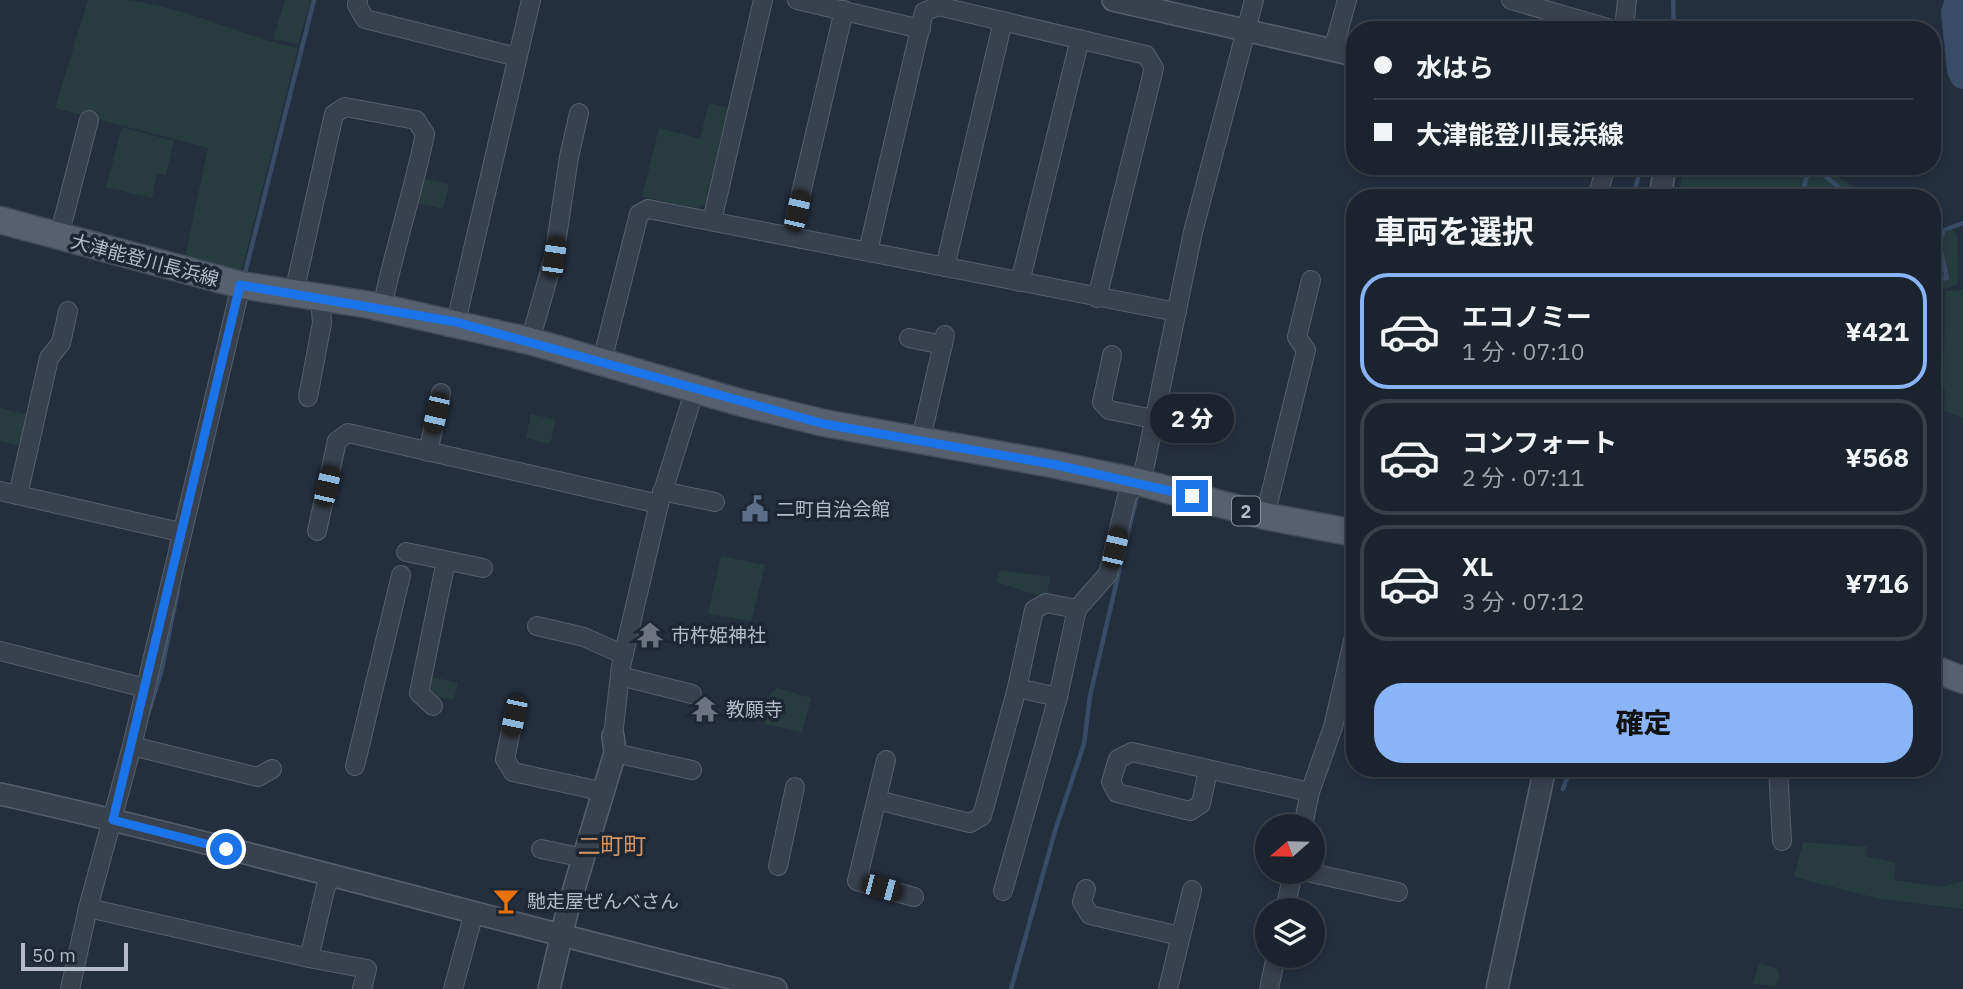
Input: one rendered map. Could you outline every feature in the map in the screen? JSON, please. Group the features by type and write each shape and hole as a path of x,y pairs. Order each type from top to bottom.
{"main road":[{"name":"大津能登川長浜線","path":"0,219 240,285 456,322 824,424 1139,482 1265,516 1346,531"},
{"path":"1941,671 1963,680"}],"street":[{"path":"358,0 357,5 365,19 517,58"},
{"path":"456,322 531,0"},
{"path":"712,221 764,0"},
{"path":"797,0 920,29"},
{"path":"1113,0 1346,53"},
{"path":"1003,891 1058,697 1077,610 1108,575 1127,496 1139,482 1193,232 1254,0"},
{"path":"1334,50 1346,0"},
{"path":"1511,0 1584,21"},
{"path":"1625,21 1627,0"},
{"path":"868,251 924,12 938,6 1146,55 1154,68 1097,298"},
{"path":"791,236 844,10"},
{"path":"945,267 1003,21"},
{"path":"1020,282 1080,39"},
{"path":"294,293 334,114 345,107 416,120 425,134 413,195 394,247 382,308"},
{"path":"530,341 554,257 569,157 579,113"},
{"path":"58,236 89,120"},
{"path":"602,361 639,214 649,208 1177,312"},
{"path":"1265,516 1306,350 1297,337 1311,280"},
{"path":"70,989 93,909 240,285"},
{"path":"308,397 322,323 320,297"},
{"path":"18,495 49,358 61,344 68,311"},
{"path":"909,338 944,340 920,443"},
{"path":"1112,355 1102,402 1109,410 1154,419"},
{"path":"549,989 605,792 614,745 620,676 660,498 695,389"},
{"path":"428,452 441,393"},
{"path":"317,531 337,441 348,433 428,452 660,498 715,502"},
{"path":"0,491 180,532"},
{"path":"406,552 483,568"},
{"path":"433,706 419,693 446,561"},
{"path":"355,766 401,575"},
{"path":"877,800 970,823 982,816 1017,688 1034,610 1046,603 1077,610"},
{"path":"537,626 583,637 624,655"},
{"path":"0,651 145,688"},
{"path":"1305,814 1310,792 1333,727 1346,671"},
{"path":"620,676 692,694"},
{"path":"1017,688 1058,697"},
{"path":"514,716 505,759 513,772 605,792"},
{"path":"614,745 692,770"},
{"path":"132,746 258,777 272,769"},
{"path":"1208,770 1201,804 1190,811 1117,793 1111,782 1118,760 1132,752 1310,792"},
{"path":"886,760 857,881 914,897"},
{"path":"1497,989 1543,777"},
{"path":"1778,777 1782,841"},
{"path":"778,866 795,786"},
{"path":"0,794 334,876 751,986 776,989"},
{"path":"541,849 584,859"},
{"path":"309,958 326,886 334,876"},
{"path":"1325,876 1398,892"},
{"path":"1086,888 1083,902 1090,915 1181,936"},
{"path":"1168,989 1192,890"},
{"path":"93,909 367,970 362,989"},
{"path":"453,989 474,914"},
{"path":"1269,989 1273,968"}],"green space":[{"path":"88,0 125,0 169,8 298,48 241,273 185,257 208,148 55,108"},
{"path":"285,0 311,0 298,44 273,39"},
{"path":"709,103 728,108 706,203 698,208 642,197 659,128 700,139"},
{"path":"122,127 174,141 166,175 157,173 152,198 106,187"},
{"path":"1682,175 1835,175 1855,189 1680,189"},
{"path":"423,178 449,184 443,209 418,203"},
{"path":"1952,229 1957,235 1958,284 1942,290 1944,365 1945,291 1963,290 1963,418 1944,411 1945,389 1941,389 1941,236"},
{"path":"0,408 29,415 22,446 0,441"},
{"path":"531,414 556,420 550,444 526,438"},
{"path":"721,556 765,565 751,621 708,614"},
{"path":"1000,570 1050,577 1046,598 996,582"},
{"path":"428,676 458,683 454,700 432,696 427,688"},
{"path":"777,688 811,698 802,732 764,724 772,692"},
{"path":"1803,842 1867,847 1866,856 1896,863 1894,880 1942,887 1963,881 1963,909 1880,899 1794,877"},
{"path":"1759,963 1777,969 1780,976 1775,986 1753,984"}],"waterway":[{"path":"244,277 314,0"},
{"path":"1673,0 1674,21"},
{"path":"1958,0 1954,12 1960,70 1963,76"},
{"path":"1635,189 1639,175"},
{"path":"1804,187 1807,175"},
{"path":"1824,175 1841,189"},
{"path":"1941,238 1944,230 1963,223"},
{"path":"1941,252 1947,278 1941,279"},
{"path":"1011,989 1055,831 1084,744 1090,696 1136,499"},
{"path":"148,714 161,673 178,590"},
{"path":"1563,789 1568,777"}],"place":[{"name":"二町自治会館","path":"755,509"},
{"name":"市杵姫神社","path":"650,635"},
{"name":"教願寺","path":"705,709"},
{"name":"馳走屋ぜんべさん","path":"506,901"}],"district":[{"name":"二町町","path":"612,845"}],"route":[{"path":"226,849 113,820 240,285 370,305 456,322 551,346 742,403 824,424 1052,464 1192,496"}]}
